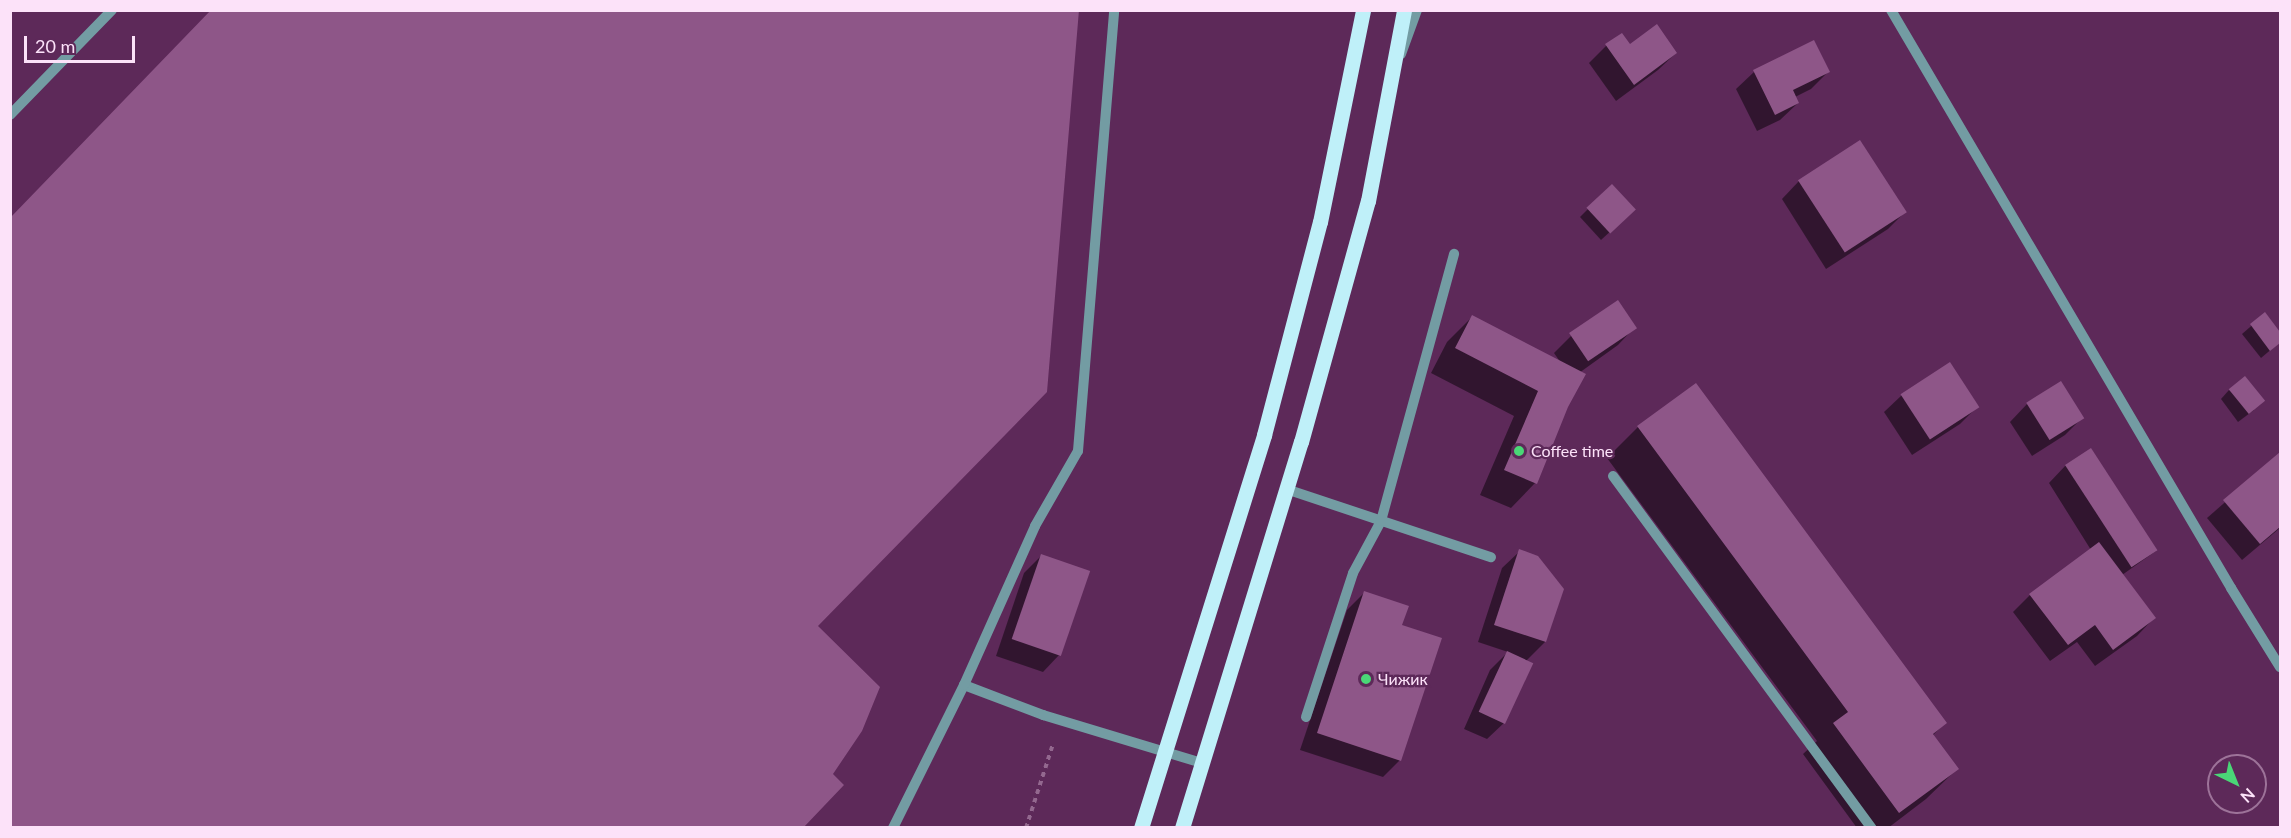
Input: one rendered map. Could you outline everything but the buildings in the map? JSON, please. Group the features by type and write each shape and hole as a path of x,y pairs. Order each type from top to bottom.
{"main road":[{"path":"1141,828 1264,435 1320,222 1363,10"},
{"path":"1182,828 1286,489 1368,201 1404,10"}],"street":[{"path":"10,115 112,10"},
{"path":"892,828 964,686 1035,526 1078,451 1114,10"},
{"path":"1390,85 1417,10"},
{"path":"1891,10 2231,588 2280,667"},
{"path":"1305,717 1353,573 1381,521 1454,254"},
{"path":"1613,476 1872,828"},
{"path":"1286,489 1491,557"},
{"path":"964,686 1061,720 1202,763"}],"path":[{"path":"1026,828 1061,720"}],"place":[{"name":"Coffee time","path":"1519,451"},
{"name":"Чижик","path":"1366,679"}]}
